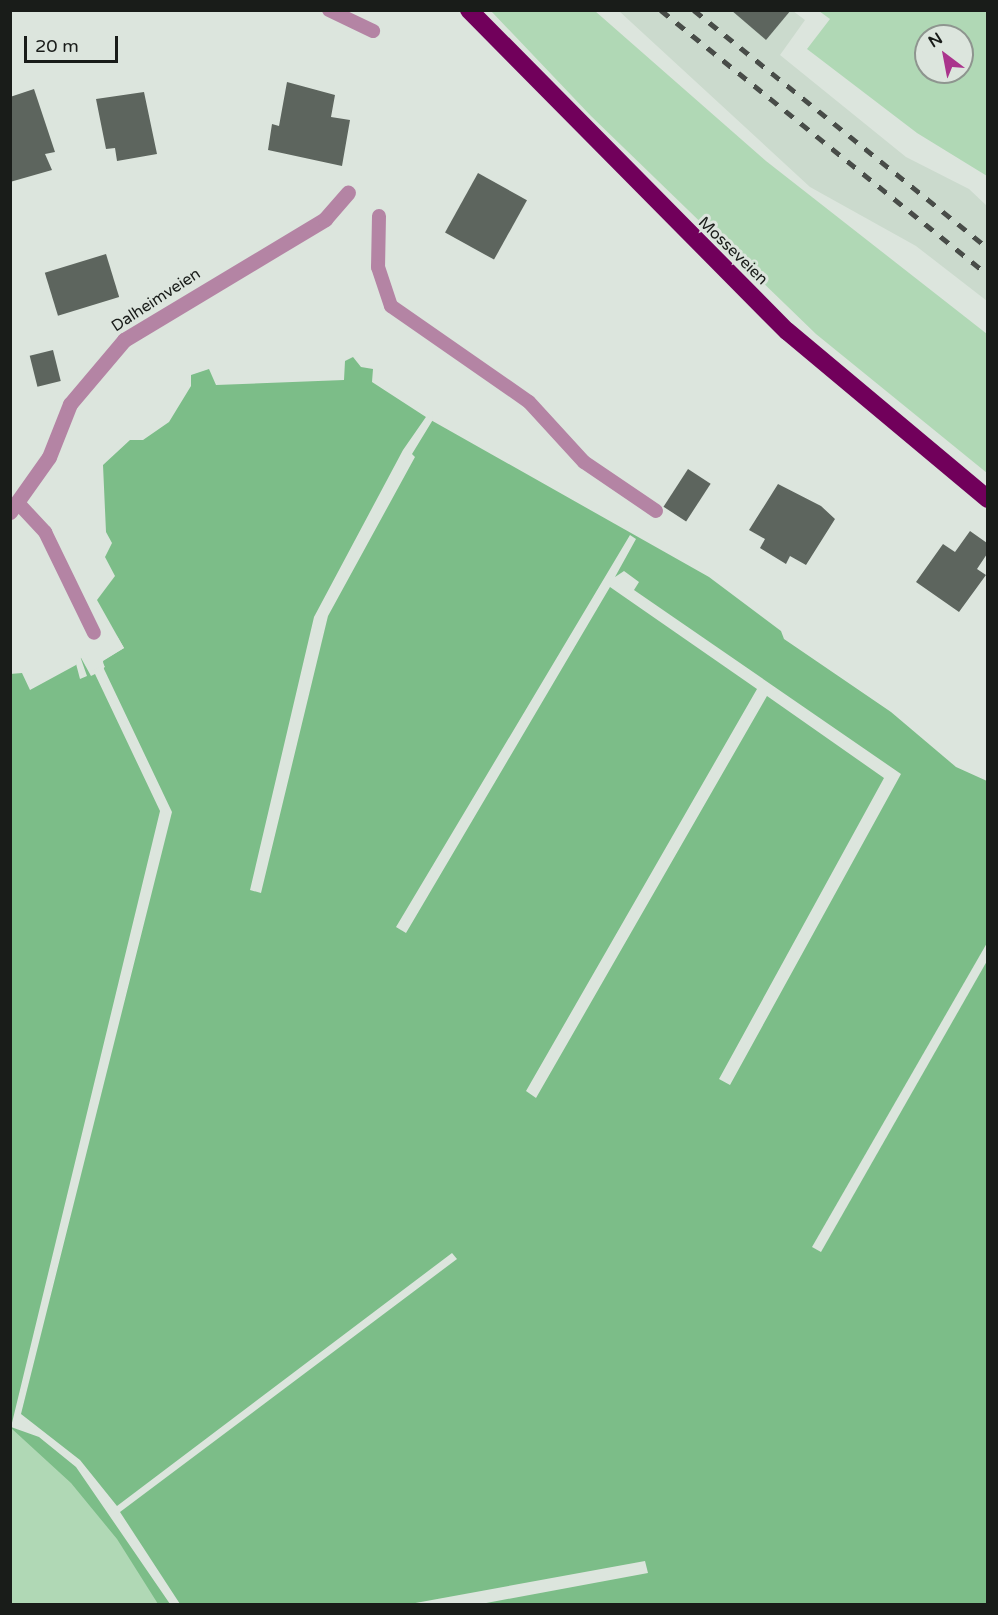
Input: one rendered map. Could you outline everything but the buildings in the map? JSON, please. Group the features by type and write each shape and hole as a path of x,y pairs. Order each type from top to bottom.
{"highway":[{"name":"Mosseveien","path":"469,10 620,168 787,331 987,499"}],"street":[{"name":"Dalheimveien","path":"14,508 49,457 70,404 124,340 325,219 348,193"}],"lane":[{"path":"329,10 373,31"},
{"path":"379,216 378,267 391,306 529,402 584,462 656,511"},
{"path":"14,508 45,532 94,633"}],"shaded area":[{"path":"491,11 595,11 766,161 987,334 987,473 816,334 591,116"},
{"path":"619,11 793,11 805,20 780,55 906,157 969,189 987,206 987,301 916,246 810,187"},
{"path":"819,11 987,11 987,176 917,133 807,49 830,19"},
{"path":"353,357 361,367 373,369 372,382 429,419 709,577 781,631 784,639 891,712 956,767 987,781 987,1604 158,1604 117,1539 71,1483 11,1428 10,674 22,673 30,690 76,665 82,656 92,675 105,667 102,661 124,648 97,600 115,576 105,557 112,543 106,532 103,465 130,440 143,440 169,422 191,386 191,375 209,369 216,385 344,380 345,361"},
{"path":"10,1426 32,1430 177,1604 11,1604"}],"pier":[{"path":"428,414 434,418 412,454 415,457 328,616 261,893 250,890 314,617 403,450"},
{"path":"630,535 636,539 615,577 624,571 639,582 634,590 901,774 730,1085 719,1079 884,778 767,696 536,1098 526,1091 757,689 610,587 406,933 396,927"},
{"path":"117,636 124,648 103,661 104,669 172,812 21,1414 80,1460 117,1506 452,1253 457,1259 120,1512 180,1604 170,1604 76,1467 39,1437 11,1427 160,811 95,674 91,676 80,656 87,676 80,679 75,660 82,653 92,671 102,666 100,659 120,647"},
{"path":"987,943 987,961 821,1252 812,1247"},
{"path":"645,1561 648,1573 481,1604 410,1604"}],"railway":[{"path":"661,10 988,275"},
{"path":"694,10 988,248"}]}
